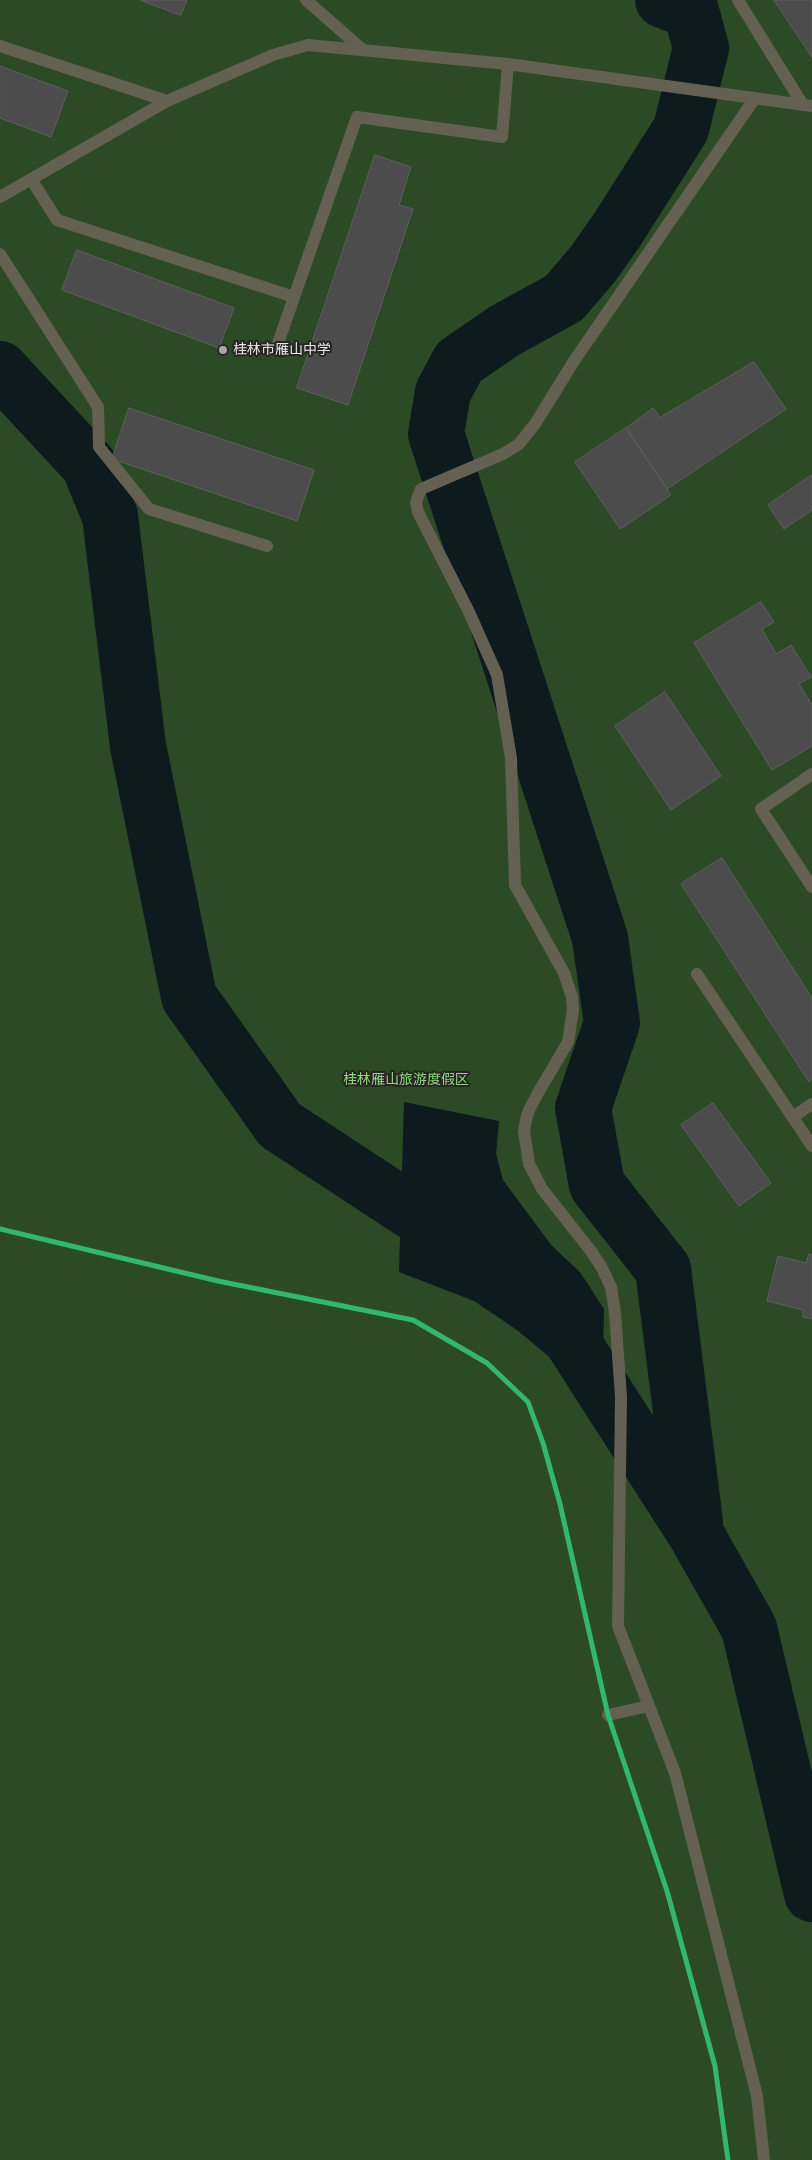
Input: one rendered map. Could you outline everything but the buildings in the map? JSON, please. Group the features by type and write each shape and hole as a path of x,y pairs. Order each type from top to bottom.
{"lane":[{"path":"306,0 363,50"},
{"path":"738,0 808,105"},
{"path":"0,197 167,101 273,55 308,45 508,64 808,105"},
{"path":"0,46 167,101"},
{"path":"277,346 357,117 502,137 508,64"},
{"path":"755,98 574,361 535,424 519,444 503,454 421,489 416,502 418,512 469,612 497,675 510,758 515,885 564,973 572,997 573,1010 568,1042 538,1093 526,1120 524,1131 530,1164 542,1189 591,1251 611,1286 615,1313 621,1398 618,1626 676,1773 753,2077 764,2160"},
{"path":"31,179 57,220 294,297"},
{"path":"0,254 98,407 99,447 149,509 267,546"},
{"path":"812,774 761,809 812,887"},
{"path":"697,974 812,1146"},
{"path":"793,1117 812,1104"},
{"path":"608,1715 649,1706"}],"green space":[{"name":"桂林雁山旅游度假区","path":"0,0 812,0 812,2160 0,2160"}],"shaded area":[{"path":"404,1102 499,1121 496,1154 503,1180 552,1246 580,1272 604,1309 602,1419 553,1360 517,1330 474,1301 399,1272"}],"waterway":[{"path":"663,0 691,11 701,48 681,129 617,230 593,264 564,298 504,331 459,362 443,392 436,434 600,938 612,1023 583,1108 597,1185 663,1269 695,1522"},
{"path":"0,369 89,465 110,516 138,746 189,997 280,1125 466,1247"},
{"path":"560,1322 697,1536 749,1628 812,1894"}],"cycle path":[{"path":"0,1229 218,1281 413,1320 487,1363 528,1402 543,1443 560,1504 608,1715 667,1891 715,2066 728,2160"}],"place":[{"name":"桂林市雁山中学","path":"223,350"}]}
